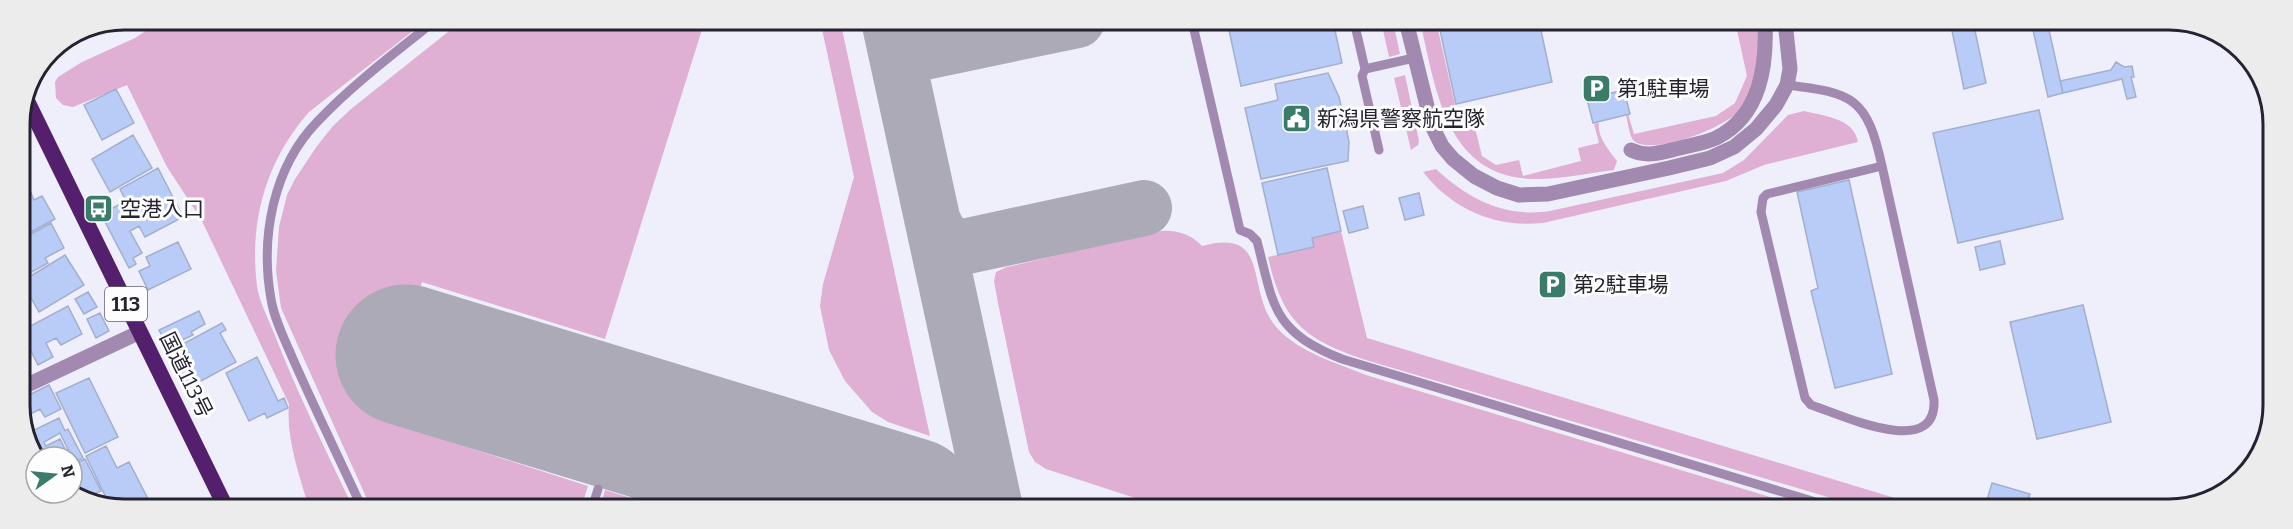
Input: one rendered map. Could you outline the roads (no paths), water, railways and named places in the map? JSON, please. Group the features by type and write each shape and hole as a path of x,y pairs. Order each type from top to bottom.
{"highway":[{"name":"国道113号","path":"31,110 221,499"}],"street":[{"path":"1408,30 1432,126 1442,146 1453,159 1474,176 1497,188 1519,195 1548,194 1710,158 1734,147 1756,129 1776,105 1787,85 1790,69 1786,30"},
{"path":"1631,150 1642,155 1704,142 1726,132 1738,121 1755,98 1761,83 1765,30"},
{"path":"30,384 140,332"}],"lane":[{"path":"358,499 300,374 271,302 267,264 269,224 279,184 295,151 317,121 424,30"},
{"path":"1194,30 1240,230 1250,234 1257,241 1275,308 1298,335 1318,348 1342,359 1806,499"},
{"path":"1356,30 1365,69 1362,76 1379,150"},
{"path":"1365,69 1414,58"},
{"path":"1787,85 1833,91 1856,103 1870,121 1882,166 1934,400 1933,416 1930,421 1918,430 1910,431 1883,429 1811,405 1805,398 1761,212 1763,198 1767,194 1882,166"},
{"path":"595,499 598,489"}],"place":[{"name":"第1駐車場","path":"1596,89"},
{"name":"新潟県警察航空隊","path":"1296,119"},
{"name":"空港入口","path":"99,209"},
{"name":"第2駐車場","path":"1552,285"}]}
